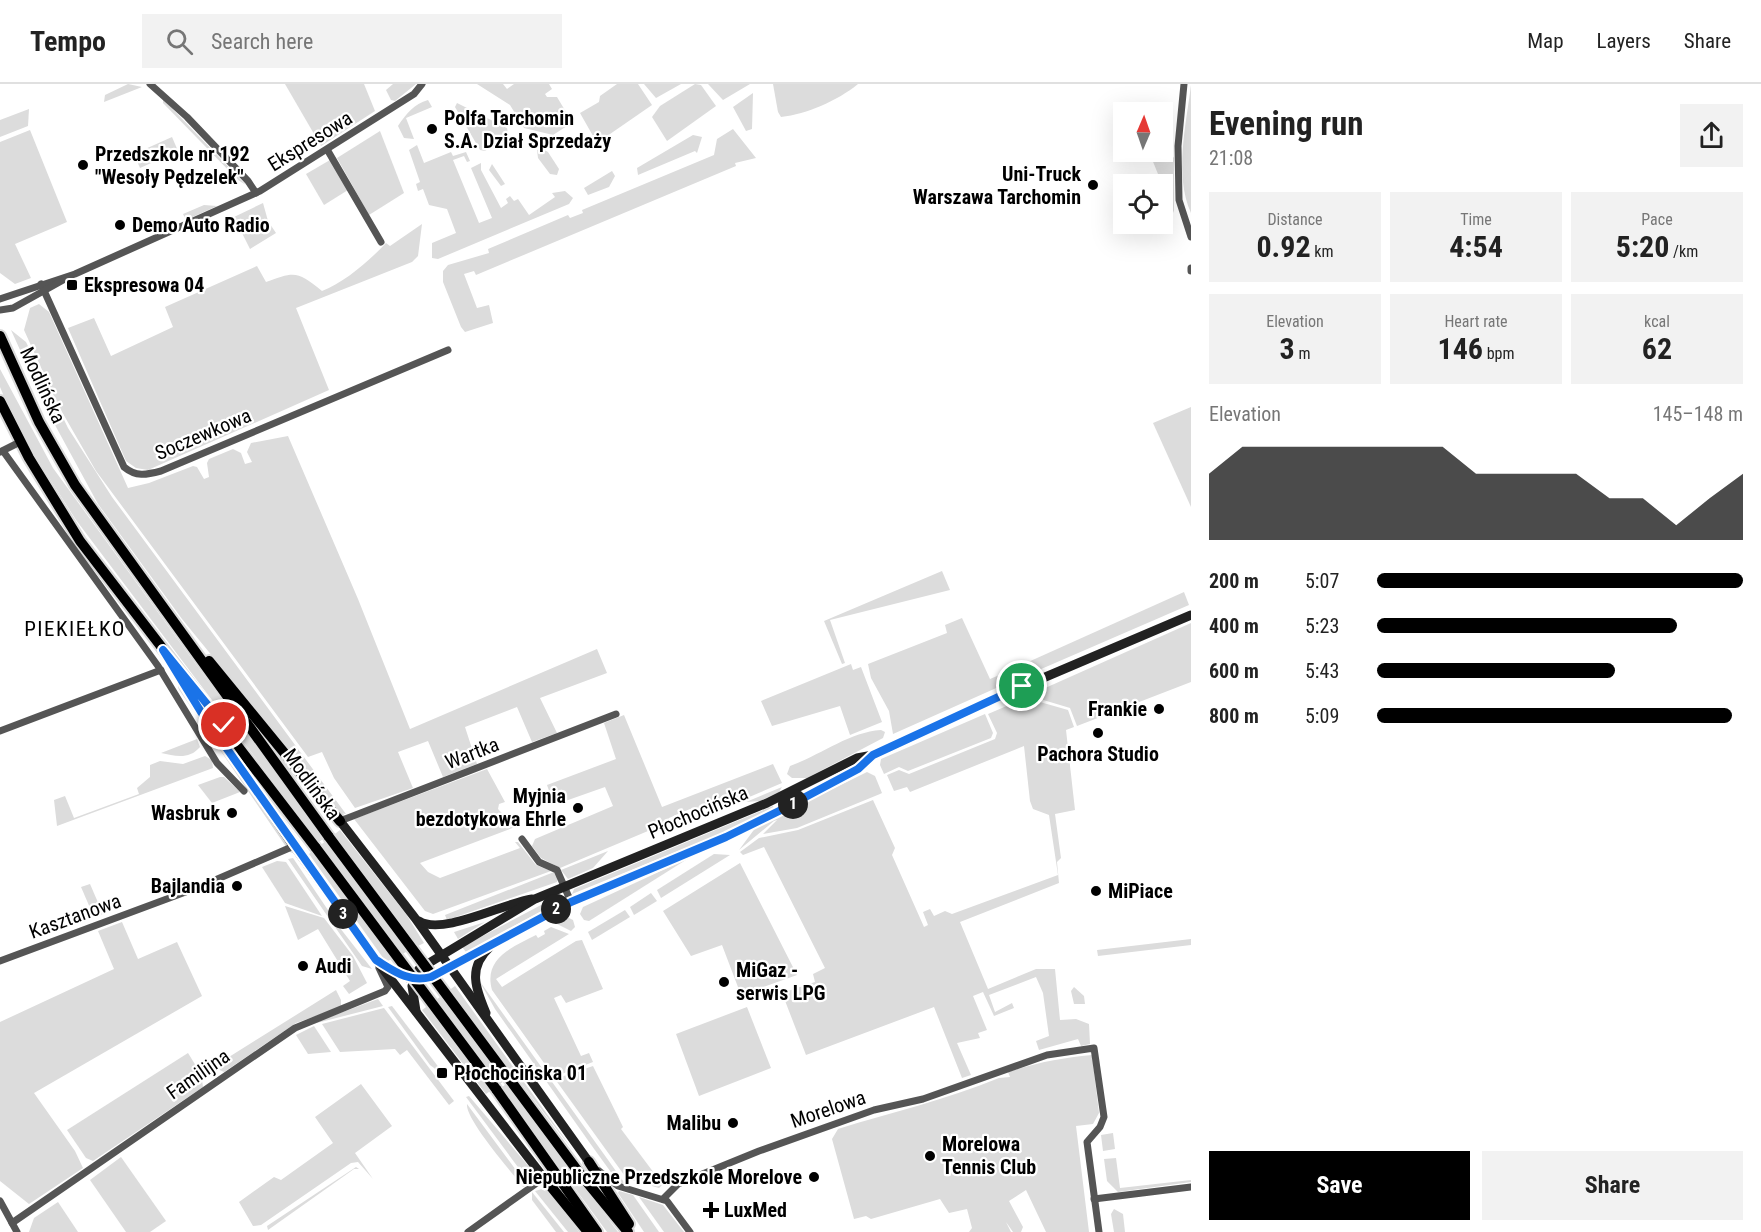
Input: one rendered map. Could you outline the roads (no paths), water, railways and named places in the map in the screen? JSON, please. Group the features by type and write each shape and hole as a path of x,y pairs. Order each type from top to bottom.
{"main road":[{"name":"Modlińska","path":"0,336 39,422 75,485 329,837 577,1170 628,1232"},
{"name":"Modlińska","path":"0,401 20,442 80,541 163,650 224,725 496,1089 597,1232"},
{"path":"167,610 340,821"},
{"name":"Płochocińska","path":"413,980 419,969 440,954 506,918 535,899 767,803 857,758 873,755 996,698 1191,615"},
{"path":"163,650 201,712 376,960 588,1232"},
{"name":"Płochocińska","path":"413,980 431,977 571,902 756,822 858,769 873,755"},
{"name":"Modlińska","path":"340,821 415,918 589,1162"},
{"name":"Płochocińska","path":"415,918 426,925 436,926 513,902 535,899"},
{"name":"Płochocińska","path":"493,1029 474,985 474,973 478,962 497,940"},
{"path":"376,960 413,980 411,994 416,1011"},
{"path":"589,1162 634,1232"}],"street":[{"path":"150,84 187,117 248,181 256,193"},
{"name":"Ekspresowa","path":"0,299 43,288 256,193 328,151 414,94 422,84"},
{"path":"1184,84 1178,146 1179,200 1191,237"},
{"path":"328,151 381,242"},
{"name":"Ekspresowa","path":"0,310 12,309 43,288"},
{"name":"Soczewkowa","path":"43,288 124,467 132,473 146,476 448,350"},
{"path":"20,442 2,452 161,670 217,763 244,791"},
{"path":"0,731 161,670"},
{"name":"Wartka","path":"340,821 616,714"},
{"path":"522,839 538,862 557,870 571,902"},
{"name":"Kasztanowa","path":"0,961 163,900 294,846"},
{"name":"Familijna","path":"12,1223 295,1028 320,1016 385,992 388,987 376,960"},
{"name":"Morelowa","path":"663,1199 678,1184 834,1123 923,1099 1047,1055 1094,1048 1104,1117 1100,1127 1087,1142 1094,1199"},
{"path":"589,1162 618,1186 663,1199 670,1204 690,1232"},
{"path":"468,1232 544,1178"},
{"path":"1099,1232 1094,1199 1191,1187"},
{"path":"0,1201 17,1232"}],"place":[{"name":"Polfa Tarchomin S.A. Dział Sprzedaży","path":"432,129"},
{"name":"Przedszkole nr 192 \"Wesoły Pędzelek\"","path":"83,165"},
{"name":"Uni-Truck Warszawa Tarchomin","path":"1093,185"},
{"name":"Demo Auto Radio","path":"120,225"},
{"name":"Ekspresowa 04","path":"72,285"},
{"name":"Frankie","path":"1159,709"},
{"name":"Pachora Studio","path":"1098,733"},
{"name":"Myjnia bezdotykowa Ehrle","path":"578,808"},
{"name":"Wasbruk","path":"232,813"},
{"name":"Bajlandia","path":"237,886"},
{"name":"MiPiace","path":"1096,891"},
{"name":"Audi","path":"303,966"},
{"name":"MiGaz - serwis LPG","path":"724,982"},
{"name":"Płochocińska 01","path":"442,1073"},
{"name":"Malibu","path":"733,1123"},
{"name":"Morelowa Tennis Club","path":"930,1156"},
{"name":"Niepubliczne Przedszkole Morelove","path":"814,1177"},
{"name":"LuxMed","path":"711,1210"}],"district":[{"name":"PIEKIEŁKO","path":"75,629"}]}
